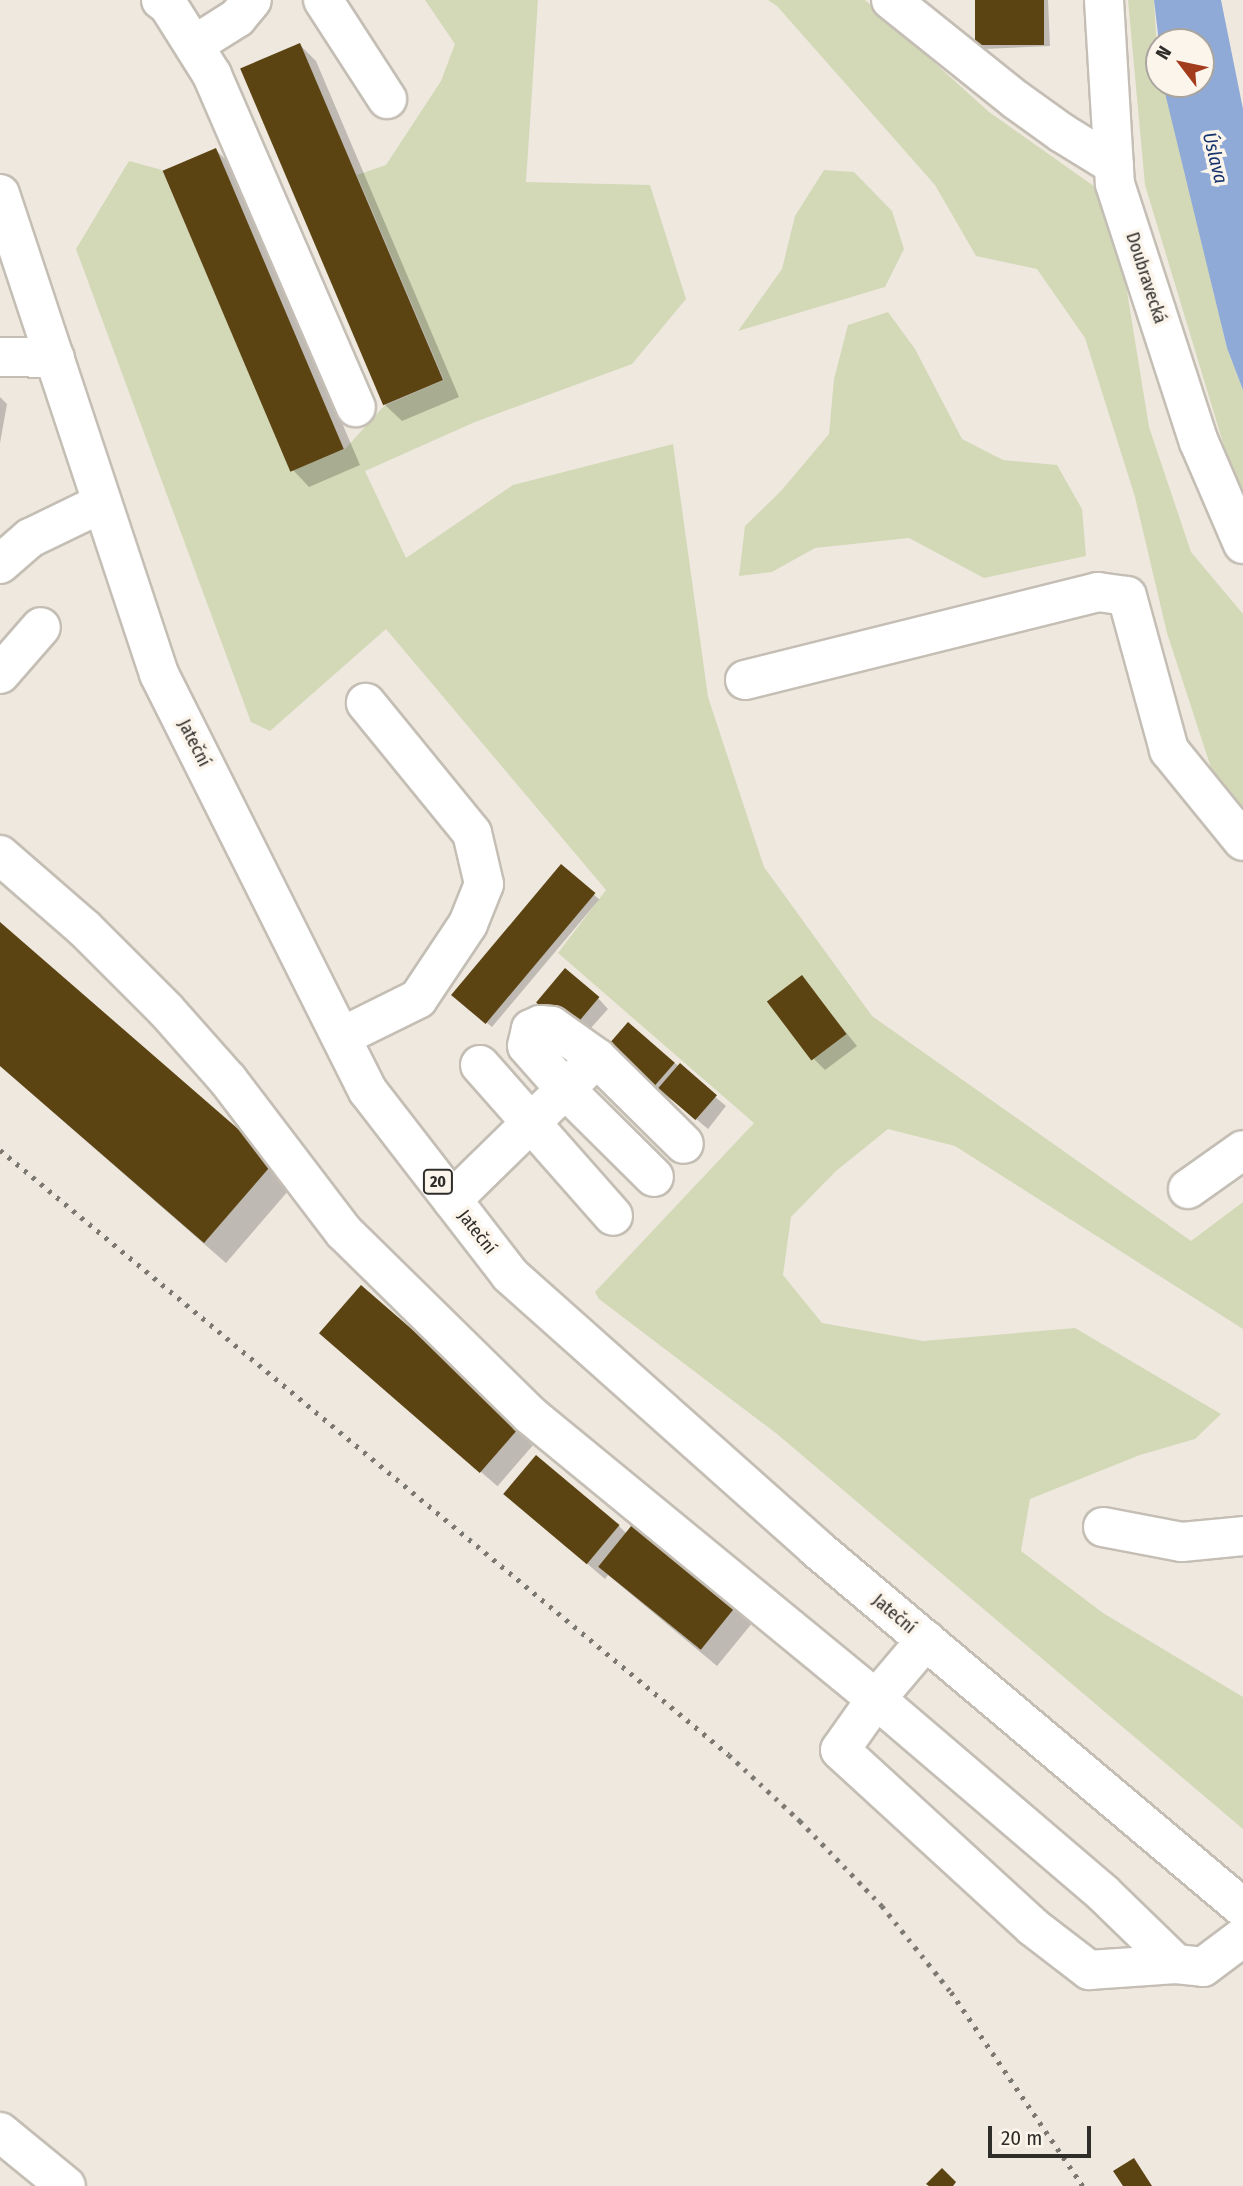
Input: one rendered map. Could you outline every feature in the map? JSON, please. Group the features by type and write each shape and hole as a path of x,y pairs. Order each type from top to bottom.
{"main road":[{"path":"161,0 168,5 212,75 356,407"},
{"path":"194,45 237,18 252,0"},
{"path":"323,0 387,99"},
{"name":"Doubravecká","path":"1104,0 1115,184 1199,442 1243,544"},
{"path":"906,7 1062,133 1114,165"},
{"name":"Jateční","path":"0,194 159,674 368,1091 510,1275 816,1548 1243,1908"},
{"path":"0,357 55,358"},
{"path":"0,564 30,538 102,503"},
{"path":"745,680 1098,592 1127,596 1169,750 1243,841"},
{"path":"0,674 41,627"},
{"path":"341,1037 418,999 468,924 484,884 472,833 366,703"},
{"path":"0,855 84,928 166,1010 228,1080 344,1232 530,1415 876,1699 1104,1894 1176,1964"},
{"path":"654,1177 565,1089 527,1046 531,1029 540,1025 552,1026 597,1058 684,1144"},
{"path":"453,1200 528,1123 597,1058"},
{"path":"480,1065 528,1123 613,1216"},
{"path":"1188,1189 1243,1150"},
{"path":"1102,1527 1182,1542 1243,1536"},
{"path":"926,1640 876,1699 841,1750 1033,1927 1089,1970 1176,1964 1203,1967 1243,1937"},
{"path":"0,2132 66,2186"}],"green space":[{"path":"425,0 538,0 526,182 650,185 686,299 632,364 475,422 365,471 406,558 513,485 673,444 708,697 764,867 872,1016 1191,1241 1243,1202 1243,1329 955,1146 888,1129 836,1171 791,1217 783,1275 822,1323 923,1341 1075,1328 1221,1414 1195,1439 1140,1455 1030,1499 1021,1551 1103,1613 1243,1697 1243,1829 777,1434 599,1299 595,1292 754,1123 558,953 606,890 386,629 270,731 251,722 76,249 129,161 162,170 291,471 345,449 384,406 444,380 357,175 386,165 441,81 455,44"},
{"path":"768,0 865,0 989,112 1112,199 1149,427 1191,552 1243,614 1243,816 1216,783 1167,633 1135,497 1085,338 1037,269 976,256 935,185 777,6"},
{"path":"1128,0 1154,0 1156,28 1145,28 1145,98 1167,98 1227,348 1243,390 1243,509 1145,185"},
{"path":"824,170 854,172 892,211 904,249 885,287 738,331 782,269 795,216"},
{"path":"888,312 915,349 962,439 1003,460 1057,465 1082,509 1086,556 984,578 909,538 815,548 772,572 739,576 745,526 781,491 829,434 834,379 848,325"}],"water":[{"name":"Úslava","path":"1154,0 1221,0 1243,109 1243,390 1227,348 1166,98 1215,98 1215,28 1157,28"}],"building":[{"path":"975,0 1044,0 1044,45 975,45"},
{"path":"300,43 443,380 383,405 240,68"},
{"path":"216,148 344,449 290,472 163,171"},
{"path":"561,864 595,893 486,1024 451,995"},
{"path":"0,922 275,1161 204,1243 0,1066"},
{"path":"565,968 599,997 571,1031 536,1002"},
{"path":"802,975 847,1034 811,1061 767,1001"},
{"path":"628,1022 675,1063 654,1086 608,1045"},
{"path":"680,1063 717,1095 695,1120 658,1088"},
{"path":"361,1285 522,1425 480,1473 319,1333"},
{"path":"536,1455 619,1525 587,1564 503,1494"},
{"path":"636,1520 739,1603 701,1650 598,1567"},
{"path":"1134,2158 1152,2186 1123,2186 1113,2171"},
{"path":"942,2168 956,2182 953,2186 926,2184"}],"railway":[{"path":"0,1150 729,1755 800,1821 882,1906 951,1992 1083,2186"}]}
